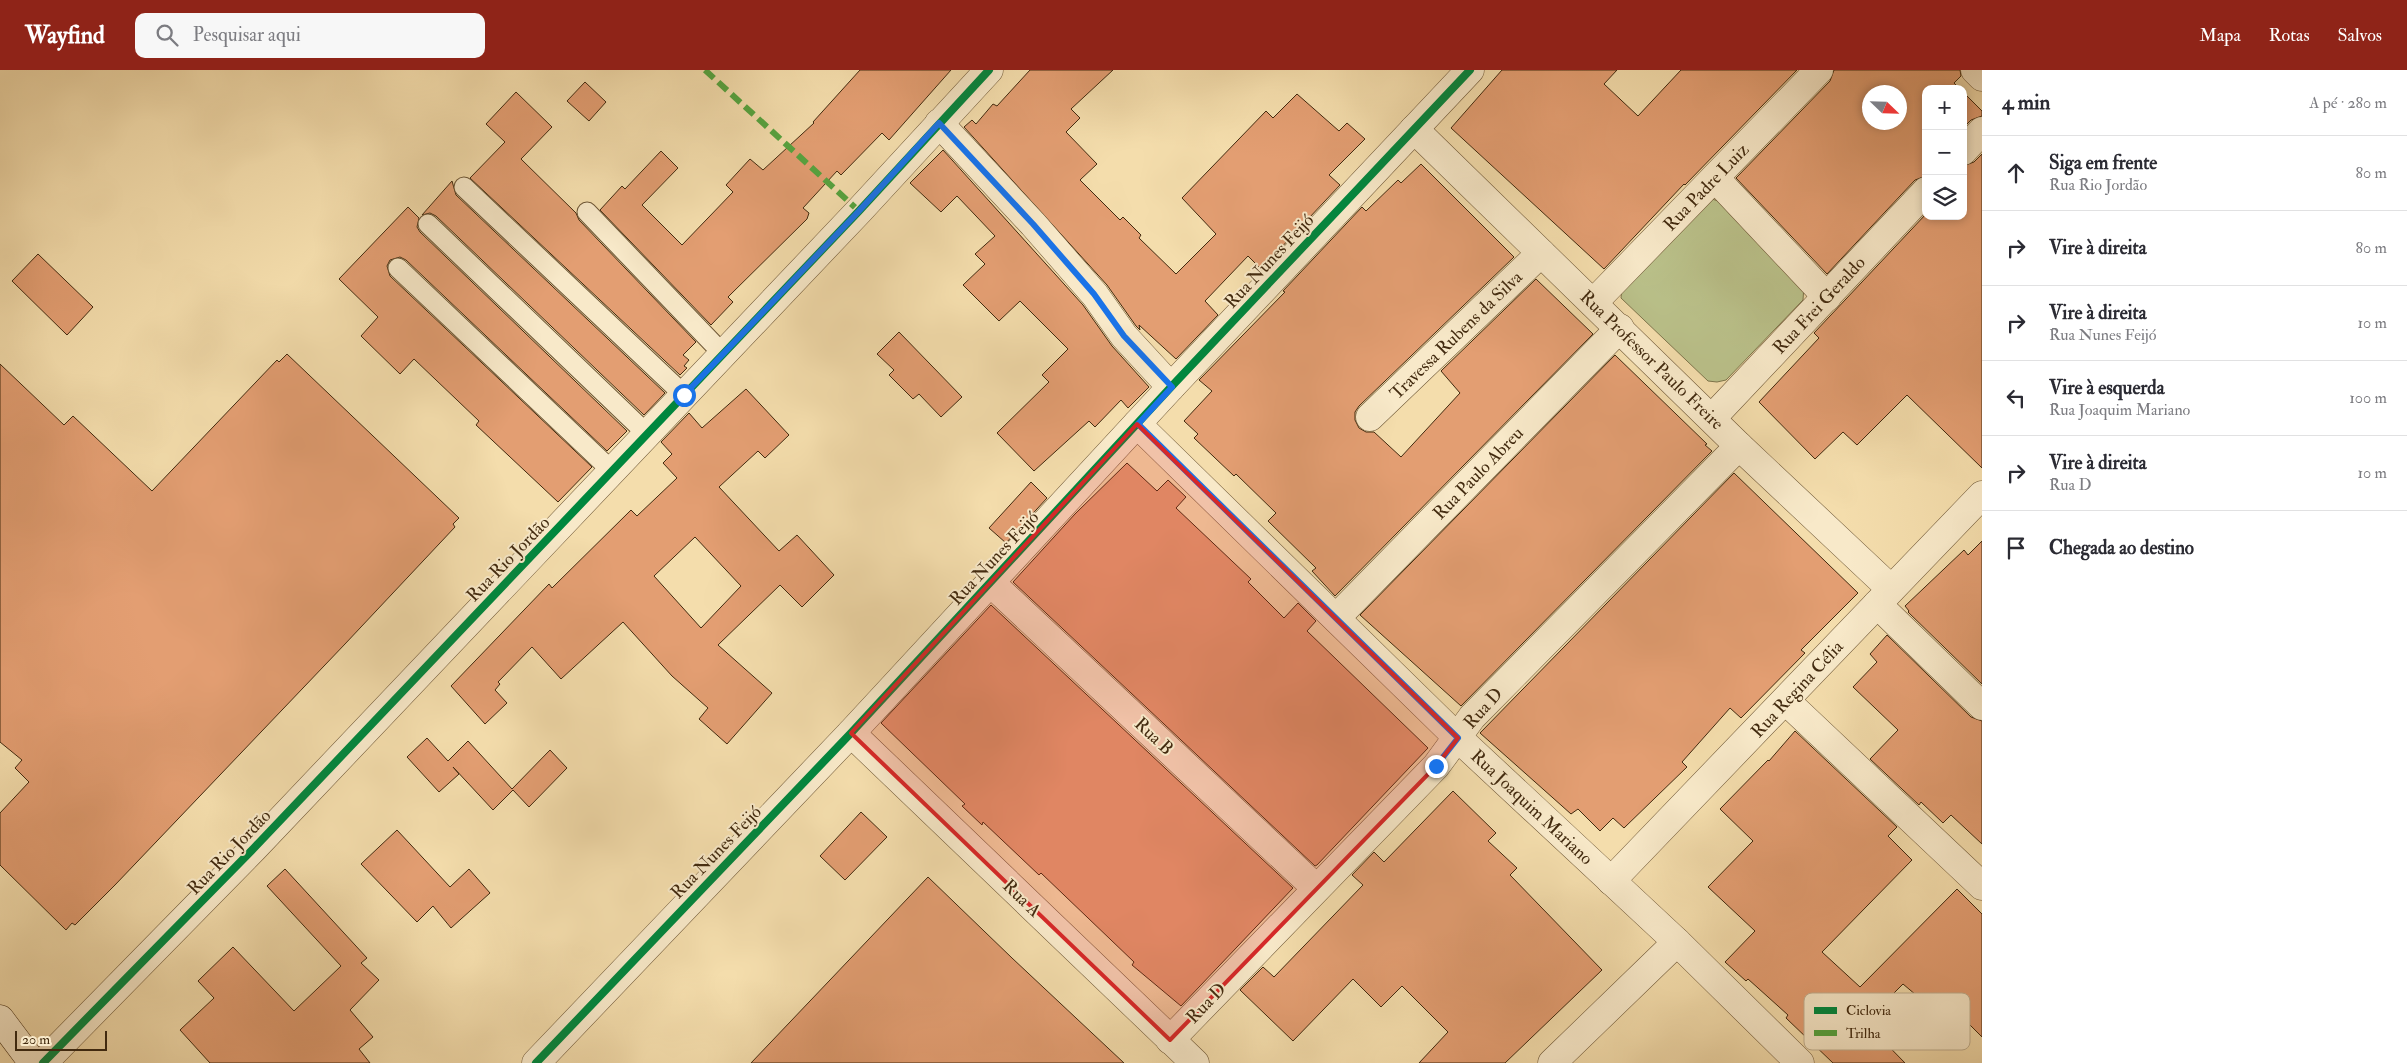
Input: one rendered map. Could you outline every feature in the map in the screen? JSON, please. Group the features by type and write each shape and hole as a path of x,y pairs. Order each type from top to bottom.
{"street":[{"name":"Rua Rio Jordão","path":"43,1063 254,848 859,211 989,70"},
{"name":"Rua Nunes Feijó","path":"536,1063 851,733 1470,70"},
{"name":"Rua Padre Luiz","path":"1593,302 1819,70"},
{"path":"1975,70 1982,77"},
{"path":"939,123 1033,224 1094,294 1124,336 1172,387"},
{"name":"Rua Professor Paulo Freire","path":"1414,129 1712,418 1884,596 1982,706"},
{"path":"1967,147 1982,131"},
{"path":"1715,178 1827,296"},
{"name":"Rua Frei Geraldo","path":"1712,418 1922,195"},
{"name":"Travessa Rubens da Silva","path":"1370,417 1541,252"},
{"name":"Rua Paulo Abreu","path":"1336,618 1620,328"},
{"name":"Rua Joaquim Mariano","path":"1138,424 1458,738 1677,942 1800,1063"},
{"name":"Rua D","path":"1170,1040 1436,766 1472,717 1739,446"},
{"name":"Rua Regina Célia","path":"1611,881 1982,495"},
{"name":"Rua B","path":"992,583 1316,888"},
{"path":"1786,701 1982,886"},
{"name":"Rua A","path":"851,733 1195,1063"},
{"path":"1552,1063 1677,942"},
{"path":"0,1020 32,1063"}],"lane":[{"path":"464,187 684,395"},
{"path":"587,212 723,354"},
{"path":"428,224 647,434"},
{"path":"398,268 612,471"}],"highlighted area":[{"path":"1137,424 1458,738 1436,766 1170,1040 851,733"}],"green space":[{"path":"1712,199 1718,201 1804,285 1803,300 1726,380 1717,382 1708,381 1621,298 1622,288"}],"building":[{"path":"860,70 951,70 889,140 882,133 841,175 837,171 803,208 809,213 807,219 728,297 733,302 711,325 600,210 622,186 625,189 661,151 678,168 642,205 682,245 733,192 726,185 750,159 763,170 814,123"},
{"path":"1030,70 1113,70 1071,109 1080,118 1066,132 1097,164 1080,180 1120,220 1123,217 1141,235 1139,238 1176,274 1216,234 1182,198 1266,111 1273,118 1297,94 1339,131 1347,123 1365,139 1329,175 1340,185 1261,269 1248,256 1205,301 1218,315 1176,359 1139,325 1140,330 1136,326 1107,285 964,127 972,120 976,124 993,104 997,106"},
{"path":"1502,70 1617,70 1604,84 1638,116 1681,70 1797,70 1684,184 1604,269 1451,128"},
{"path":"1834,70 1960,70 1961,76 1954,83 1956,85 1922,85 1922,177 1915,180 1827,274 1736,178 1830,81"},
{"path":"585,82 606,102 589,121 567,101"},
{"path":"516,92 552,127 521,159 576,213 579,220 696,342 683,355 689,360 684,366 687,368 680,375 470,178 505,142 486,124"},
{"path":"1967,96 1982,111 1982,116 1971,120 1967,124"},
{"path":"943,150 1083,305 1112,346 1149,387 1128,408 1121,400 1095,427 1089,421 1034,471 997,433 1049,382 1042,375 1068,349 1020,301 999,321 963,285 985,264 975,254 995,236 957,196 941,212 910,183"},
{"path":"1982,154 1982,468 1907,395 1857,445 1843,432 1815,459 1759,402 1819,338 1814,333 1922,218 1922,220 1967,220 1967,165 1974,162"},
{"path":"1421,164 1514,257 1359,406 1355,412 1355,420 1359,428 1366,432 1374,432 1401,457 1460,393 1441,371 1536,279 1593,334 1335,596 1312,571 1316,568 1268,521 1276,513 1236,474 1234,476 1194,438 1198,434 1184,421 1212,391 1199,380 1285,292 1283,291 1362,207 1366,211 1398,180 1401,183"},
{"path":"452,181 456,195 665,393 644,415 436,216 430,213 422,215"},
{"path":"408,207 419,218 417,227 420,232 627,431 607,451 406,260 400,257 390,260 387,266 390,276 592,467 558,502 476,425 479,421 414,359 400,374 361,336 378,317 339,279"},
{"path":"38,254 93,307 67,335 12,281"},
{"path":"899,332 962,397 941,417 919,394 913,399 889,375 894,370 877,354"},
{"path":"287,354 459,518 453,524 455,527 345,644 115,885 75,925 72,923 66,930 0,865 0,813 29,782 15,768 22,760 0,742 0,364 64,425 73,416 152,491 277,360 279,362"},
{"path":"1615,355 1712,451 1461,706 1360,615"},
{"path":"746,389 789,435 765,458 758,451 719,487 779,551 797,535 834,575 802,607 780,585 718,645 772,693 727,744 699,719 708,708 672,676 623,622 561,679 532,647 498,682 500,684 495,690 507,703 485,724 451,686 549,584 552,588 631,510 637,516 677,478 663,463 672,454 661,442 689,413 702,428","holes":["695,537 741,586 701,628 654,576"]},
{"path":"1127,463 1157,491 1168,480 1186,497 1176,508 1251,579 1248,582 1284,618 1298,603 1316,621 1307,631 1428,748 1315,866 1013,582 1075,514"},
{"path":"1734,473 1858,593 1801,650 1805,653 1741,718 1730,708 1682,762 1687,767 1624,828 1613,818 1600,831 1578,809 1571,814 1480,733"},
{"path":"1031,482 1047,498 1006,543 989,528"},
{"path":"1982,541 1982,684 1908,612 1905,606 1964,550 1968,555"},
{"path":"991,605 1293,888 1181,1006 1132,965 1134,962 1041,873 1039,875 983,822 982,825 962,806 965,804 881,723"},
{"path":"1887,635 1971,717 1982,721 1982,844 1951,815 1943,823 1921,802 1919,805 1870,759 1898,730 1853,687 1877,662 1870,654"},
{"path":"1795,731 1897,827 1888,836 1912,860 1822,952 1860,987 1957,889 1982,914 1982,1037 1970,1025 1970,993 1914,993 1903,984 1894,993 1804,993 1804,1035 1786,1018 1788,1015 1748,979 1746,981 1725,962 1755,931 1708,887 1753,841 1720,809 1769,761"},
{"path":"427,738 448,761 468,741 512,789 550,750 567,768 529,807 513,790 493,810 453,767 459,774 439,792 407,757"},
{"path":"1453,791 1496,833 1488,841 1517,868 1510,875 1602,970 1505,1063 1419,1063 1448,1032 1402,986 1381,1007 1353,979 1293,1041 1240,990 1263,967 1274,977 1363,885 1352,875 1374,852 1384,862"},
{"path":"861,812 887,837 845,880 820,856"},
{"path":"397,830 450,887 469,869 490,893 451,928 433,906 417,922 361,864"},
{"path":"285,869 367,958 361,963 379,980 350,1010 373,1037 359,1049 370,1063 210,1063 180,1030 214,998 198,981 233,947 294,1011 341,966 267,886"},
{"path":"928,877 1012,958 1124,1063 751,1063"},
{"path":"1819,1050 1892,1050 1905,1063 1833,1063"}],"marked path":[{"path":"705,70 859,211"}],"cycle path":[{"path":"43,1063 254,848 859,211 989,70"},
{"path":"536,1063 851,733 1171,387 1470,70"}],"route":[{"path":"684,395 859,211 939,123 1033,224 1094,294 1124,336 1172,387 1138,424 1458,738 1436,766"}]}
